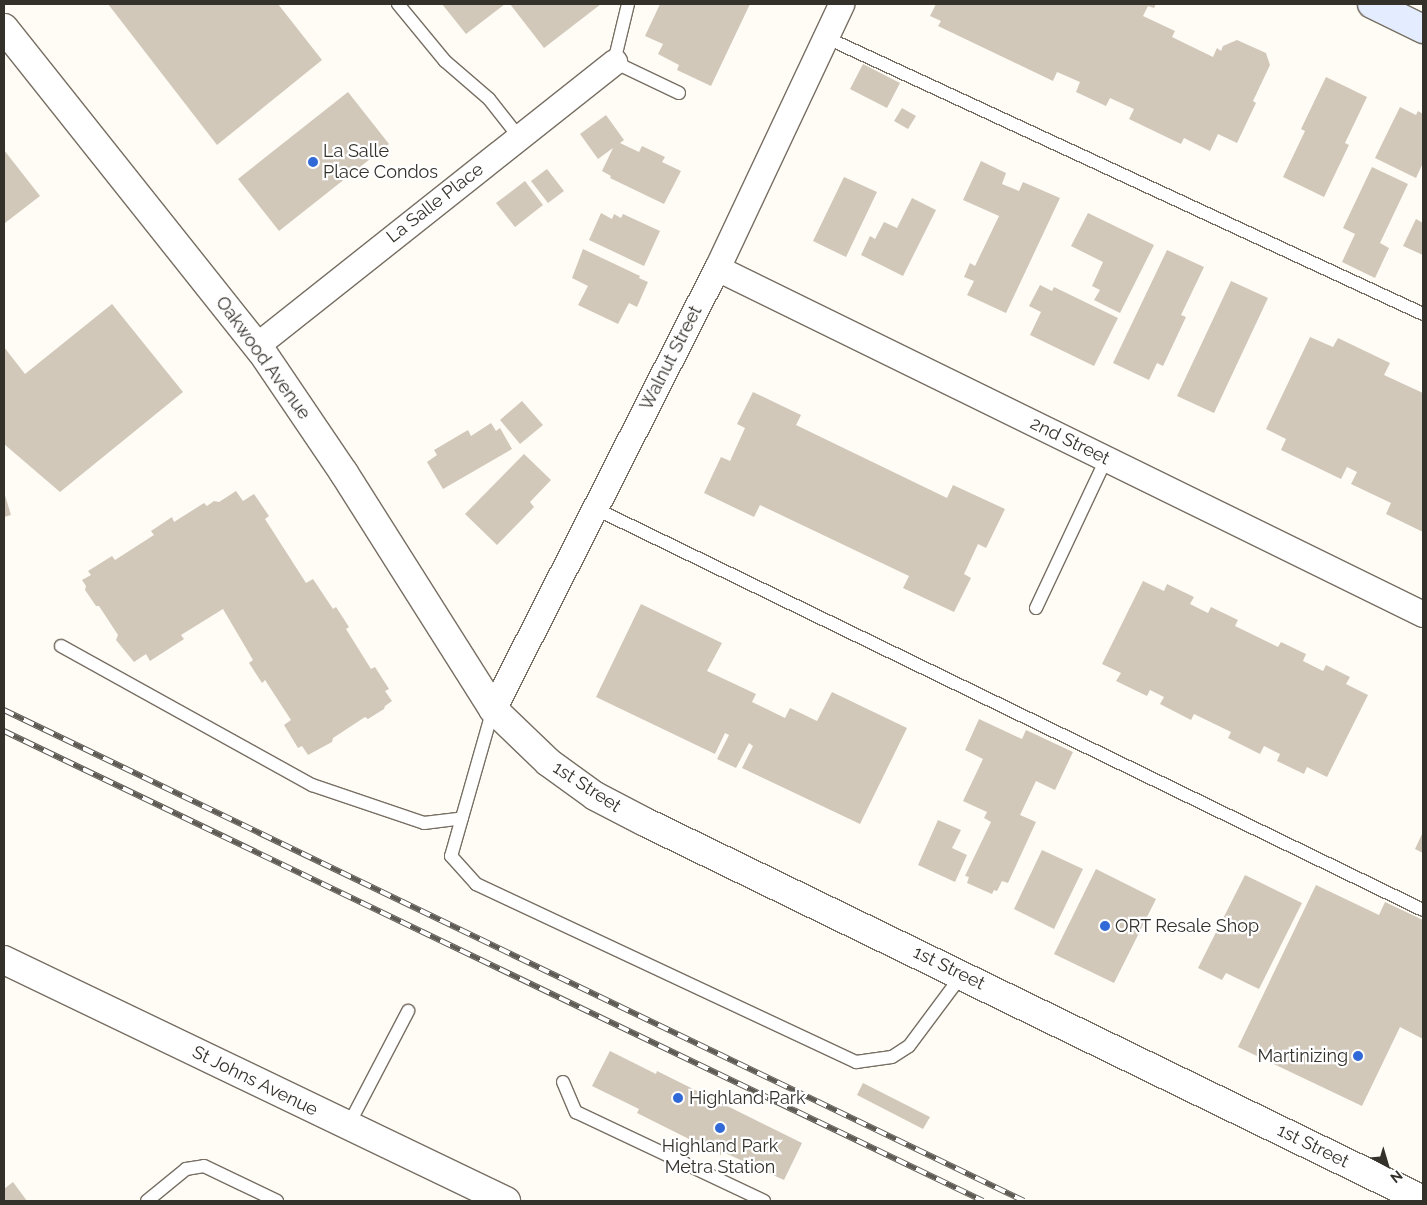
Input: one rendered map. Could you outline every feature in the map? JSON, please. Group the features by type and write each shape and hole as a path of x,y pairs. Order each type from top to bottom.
{"main road":[{"path":"1372,4 1423,29"}],"street":[{"name":"Walnut Street","path":"492,709 716,268 841,4"},
{"name":"Oakwood Avenue","path":"4,28 257,345 344,473 492,709"},
{"name":"La Salle Place","path":"257,345 614,62"},
{"name":"2nd Street","path":"716,268 1423,614"},
{"name":"1st Street","path":"492,709 548,762 595,796 1423,1200"},
{"name":"St Johns Avenue","path":"4,960 506,1201"}],"lane":[{"path":"398,4 445,61 490,99 519,137"},
{"path":"628,4 614,62 679,93"},
{"path":"825,37 1423,314"},
{"path":"1036,608 1106,459"},
{"path":"594,508 1423,910"},
{"path":"60,646 312,785 424,823 462,818"},
{"path":"492,709 452,856 476,884 856,1062 892,1057 909,1046 962,975"},
{"path":"348,1126 408,1012"},
{"path":"562,1082 576,1112 764,1201"},
{"path":"147,1201 186,1168 204,1166 277,1201"}],"building":[{"path":"108,4 278,4 322,60 217,145"},
{"path":"442,4 505,4 466,34"},
{"path":"510,4 601,4 544,48"},
{"path":"660,4 750,4 711,86 677,70 679,65 658,54 663,44 645,36"},
{"path":"936,4 1156,4 1154,8 1148,6 1143,16 1175,31 1172,37 1213,57 1217,48 1221,51 1223,46 1237,40 1266,53 1270,65 1253,101 1256,103 1237,143 1218,134 1210,151 1184,138 1181,144 1129,119 1134,109 1110,98 1106,106 1076,92 1080,82 1057,72 1053,81 938,26 941,21 930,16"},
{"path":"863,64 900,83 887,108 850,89"},
{"path":"1326,77 1367,97 1345,143 1349,145 1324,197 1283,177 1305,131 1301,129"},
{"name":"La Salle Place Condos","path":"348,92 389,144 279,231 238,179"},
{"path":"1400,107 1416,115 1418,111 1423,114 1423,163 1416,178 1375,158"},
{"path":"902,108 916,116 908,129 894,121"},
{"path":"606,115 624,140 620,143 639,152 642,146 665,157 662,162 681,171 664,204 610,178 611,176 602,171 613,148 598,159 580,134"},
{"path":"4,150 40,196 5,223 4,221"},
{"path":"981,161 1006,173 1002,184 1019,191 1023,182 1060,198 1006,313 967,295 974,281 964,277 970,263 975,266 999,216 963,200"},
{"path":"1372,167 1408,184 1380,243 1389,248 1375,278 1342,262 1355,234 1343,228"},
{"path":"547,169 564,191 548,203 531,181"},
{"path":"844,177 877,192 846,257 813,241"},
{"path":"525,181 543,205 515,227 496,203"},
{"path":"912,198 936,210 903,276 861,255 870,236 875,239 884,222 897,228"},
{"path":"601,213 612,219 614,214 621,218 623,214 660,231 644,266 589,240"},
{"path":"1088,213 1154,245 1120,313 1094,300 1100,290 1092,286 1103,262 1071,246"},
{"path":"1416,219 1423,223 1423,255 1403,246"},
{"path":"583,249 640,276 639,278 648,282 637,307 629,303 618,324 578,305 588,286 572,278"},
{"path":"1167,250 1204,267 1181,315 1186,317 1163,366 1157,363 1149,380 1113,363"},
{"path":"1231,281 1268,298 1214,413 1177,396"},
{"path":"1040,285 1052,291 1054,287 1118,318 1094,366 1030,335 1041,312 1029,306"},
{"path":"112,304 183,392 60,492 4,444 4,347 25,374"},
{"path":"1310,337 1333,347 1338,338 1390,363 1384,375 1423,393 1423,532 1386,514 1391,503 1351,484 1357,472 1347,467 1341,479 1281,450 1286,439 1266,429"},
{"path":"753,392 801,415 796,425 947,498 953,485 1005,509 986,548 978,544 964,574 971,578 954,612 903,588 909,576 760,505 754,517 704,493 721,457 730,461 745,428 737,424"},
{"path":"522,401 543,425 520,444 500,420"},
{"path":"491,423 496,431 500,428 512,449 443,489 427,462 437,455 434,450 468,430 471,436"},
{"path":"524,454 551,480 530,502 534,507 497,545 465,514"},
{"path":"236,491 243,501 254,494 269,516 265,519 306,583 313,579 333,609 336,607 349,627 346,629 371,669 375,667 389,689 385,691 392,701 384,709 368,719 365,717 333,738 332,742 308,755 302,746 298,748 284,725 291,720 265,680 262,683 249,663 253,660 223,609 181,635 184,639 150,661 146,654 134,662 116,640 118,635 99,606 96,606 85,590 86,586 82,580 91,575 88,571 112,556 115,560 154,535 151,531 172,517 174,522 204,503 207,506 214,501 219,502"},
{"path":"4,492 11,515 4,517"},
{"path":"1143,581 1164,591 1167,584 1194,597 1190,604 1208,613 1211,607 1238,620 1235,626 1278,647 1281,642 1306,654 1303,661 1323,671 1326,665 1350,677 1346,684 1368,695 1327,777 1307,767 1304,774 1277,761 1280,754 1264,746 1260,754 1228,738 1231,732 1194,714 1191,720 1160,704 1164,697 1150,690 1147,696 1116,681 1121,673 1102,664"},
{"path":"641,604 722,643 707,671 756,694 752,702 785,718 790,708 817,721 832,692 907,728 860,824 742,768 753,746 749,743 736,768 717,759 729,735 725,733 715,754 596,697"},
{"path":"979,719 1022,739 1026,730 1073,752 1055,790 1036,781 1020,815 1036,822 1008,883 1002,881 997,891 994,890 992,894 967,883 969,877 965,876 991,822 984,818 987,812 963,801 983,759 965,750"},
{"path":"938,820 961,830 952,848 967,855 955,882 918,865"},
{"path":"1423,832 1423,853 1415,849"},
{"path":"1042,850 1083,869 1054,929 1014,909"},
{"name":"ORT Resale Shop","path":"1096,869 1156,899 1114,983 1054,954"},
{"path":"1245,875 1302,903 1259,989 1226,973 1222,980 1198,968"},
{"path":"1316,885 1379,915 1385,902 1423,920 1423,1039 1400,1027 1362,1106 1238,1047"},
{"name":"Highland Park Metra Station","path":"610,1051 656,1074 657,1071 802,1143 784,1180 723,1152 721,1155 637,1113 639,1109 592,1086"},
{"path":"863,1083 930,1117 923,1129 857,1095"},
{"path":"13,1182 27,1201 4,1201 4,1189"}],"railway":[{"path":"4,710 1024,1201"},
{"path":"4,731 983,1201"}],"place":[{"name":"La Salle Place Condos","path":"313,162"},
{"name":"ORT Resale Shop","path":"1105,926"},
{"name":"Martinizing","path":"1358,1056"},
{"name":"Highland Park","path":"678,1098"},
{"name":"Highland Park Metra Station","path":"720,1128"}]}
